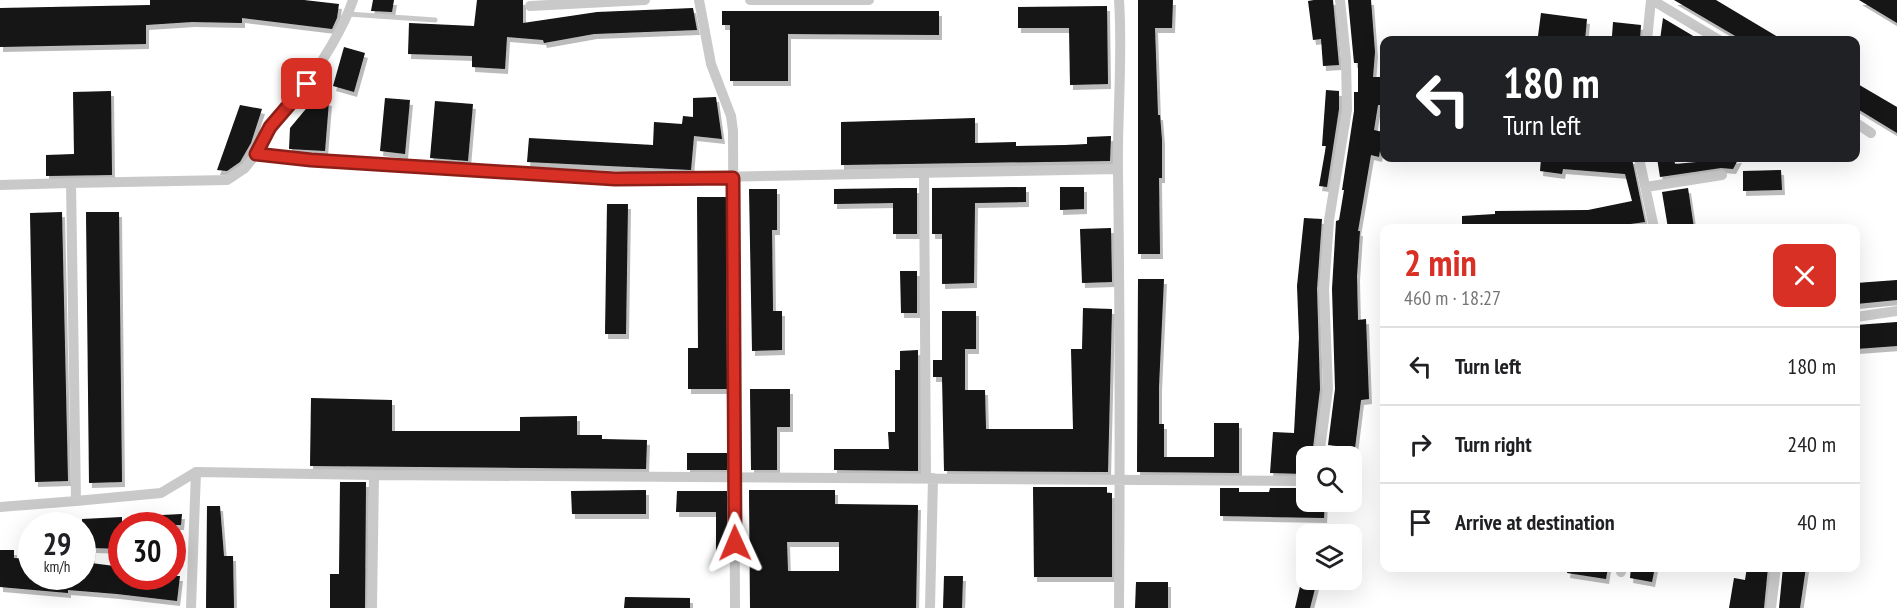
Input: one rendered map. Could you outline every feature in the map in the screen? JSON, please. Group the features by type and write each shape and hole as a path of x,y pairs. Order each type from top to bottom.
{"street":[{"path":"0,185 228,180 245,168 256,154 270,127 307,84 348,14 353,0"},
{"path":"530,6 645,0"},
{"path":"699,0 711,64 731,116 735,608"},
{"path":"750,0 869,0"},
{"path":"1119,0 1121,38 1118,169 1121,328 1119,608"},
{"path":"1320,446 1328,389 1324,290 1329,220 1347,110 1346,59 1340,0"},
{"path":"1648,36 1652,0 1712,36"},
{"path":"1860,126 1871,133"},
{"path":"256,154 311,160 615,179 1118,169"},
{"path":"1640,162 1653,224"},
{"path":"924,173 930,608"},
{"path":"1646,188 1722,175"},
{"path":"71,183 76,501"},
{"path":"1860,316 1897,311"},
{"path":"0,507 161,493 196,472 374,476 1296,481"},
{"path":"191,608 196,472"},
{"path":"372,608 374,476"},
{"path":"1771,608 1775,572"}],"lane":[{"path":"348,14 435,20"}],"building":[{"path":"150,0 304,0 339,4 337,18 332,29 242,18 242,23 192,22 146,25 146,44 0,47 0,8 150,5"},
{"path":"373,0 394,0 392,12 371,11"},
{"path":"477,0 523,0 523,23 597,12 693,8 697,30 594,34 544,43 543,40 507,37 505,69 472,67 472,56 408,54 409,23 474,26"},
{"path":"1138,0 1173,0 1172,28 1155,28 1158,115 1160,115 1162,140 1162,178 1159,178 1160,254 1138,254"},
{"path":"1333,0 1339,65 1323,66 1321,39 1313,40 1308,1"},
{"path":"1348,0 1371,0 1375,52 1373,77 1380,77 1380,105 1378,105 1374,130 1380,131 1380,151 1379,157 1371,155 1358,231 1360,231 1357,276 1358,320 1366,319 1369,399 1361,400 1355,446 1337,446 1328,445 1335,389 1332,289 1336,221 1339,220 1344,190 1342,190 1354,111 1354,92 1358,92 1358,63 1354,63"},
{"path":"1674,0 1716,0 1776,36 1735,36"},
{"path":"1859,0 1897,0 1897,23"},
{"path":"1107,6 1108,84 1070,85 1069,28 1018,28 1018,7"},
{"path":"722,11 939,11 939,35 788,34 788,81 730,81 730,25 722,25"},
{"path":"1541,13 1587,19 1585,36 1538,36"},
{"path":"1663,18 1693,36 1661,36"},
{"path":"1613,22 1641,25 1640,36 1612,36"},
{"path":"344,47 365,53 354,92 333,86"},
{"path":"1860,85 1897,107 1897,133 1860,110"},
{"path":"1326,90 1339,91 1339,109 1327,187 1319,186 1326,146 1322,146"},
{"path":"111,91 112,175 46,176 46,155 74,154 73,92"},
{"path":"716,97 722,139 694,136 691,170 527,162 529,138 653,145 654,122 682,124 683,116 693,117 693,98"},
{"path":"315,98 329,101 325,151 289,149 290,128"},
{"path":"385,98 410,100 405,154 380,151"},
{"path":"435,101 473,104 468,161 430,158"},
{"path":"240,105 262,109 251,143 240,162 227,171 217,170"},
{"path":"975,118 975,143 1016,142 1016,146 1087,144 1087,137 1111,136 1110,161 841,165 841,122"},
{"path":"1541,162 1633,162 1645,222 1630,224 1462,224 1462,216 1495,214 1495,211 1588,210 1632,201 1625,174 1563,169 1562,174 1540,171"},
{"path":"1658,162 1675,162 1675,164 1737,162 1733,169 1721,168 1660,177"},
{"path":"1781,170 1782,190 1743,191 1743,171"},
{"path":"1026,187 1026,202 975,203 974,283 942,284 942,234 932,234 932,188"},
{"path":"1060,187 1084,187 1084,209 1060,210"},
{"path":"917,188 917,234 893,234 893,203 834,204 834,189"},
{"path":"1688,188 1693,224 1667,224 1662,192"},
{"path":"749,189 777,189 777,230 772,230 773,311 782,311 782,350 752,351"},
{"path":"697,197 726,197 727,389 688,389 688,348 698,348"},
{"path":"607,204 628,204 626,334 605,334"},
{"path":"62,212 68,481 35,482 30,213"},
{"path":"86,212 119,212 122,482 89,483"},
{"path":"1304,218 1322,219 1317,289 1320,389 1313,446 1296,446 1296,474 1270,473 1273,432 1294,433 1299,338 1297,286"},
{"path":"1111,228 1112,282 1082,283 1080,229"},
{"path":"900,271 917,271 917,313 901,313"},
{"path":"1138,279 1164,279 1159,424 1164,424 1164,457 1214,457 1214,423 1239,423 1239,473 1137,472"},
{"path":"1897,280 1897,300 1860,304 1860,283"},
{"path":"1083,308 1112,309 1108,472 944,471 942,377 933,377 933,360 942,360 942,311 976,311 976,349 965,349 965,390 985,390 986,429 1073,429 1071,349 1082,349"},
{"path":"1897,322 1897,346 1860,349 1860,325"},
{"path":"918,350 918,471 834,470 834,449 889,449 888,432 895,432 895,370 900,370 900,351"},
{"path":"750,389 790,389 790,427 777,427 777,470 751,470"},
{"path":"311,398 392,400 392,431 520,431 520,417 577,416 577,435 602,435 602,439 647,440 646,469 310,466"},
{"path":"687,453 727,453 727,470 687,470"},
{"path":"340,482 366,482 365,608 330,608 330,574 339,574"},
{"path":"1033,487 1107,487 1107,493 1112,493 1112,577 1034,577"},
{"path":"1220,488 1239,488 1239,492 1269,492 1270,488 1296,488 1296,512 1324,512 1324,518 1220,516"},
{"path":"646,490 646,514 572,514 571,491"},
{"path":"749,490 835,490 835,504 918,505 916,608 750,608","holes":["787,542 839,542 839,571 788,571"]},
{"path":"677,491 727,491 727,557 716,557 716,512 676,512"},
{"path":"207,506 220,506 224,556 233,556 234,608 206,608"},
{"path":"96,518 108,518 108,549 96,548"},
{"path":"0,550 14,550 14,558 18,558 18,589 0,587"},
{"path":"96,564 108,565 108,590 178,590 177,601 68,590 96,590"},
{"path":"1567,572 1607,572 1606,579"},
{"path":"1631,572 1654,572 1652,582 1630,578"},
{"path":"1746,572 1768,572 1764,608 1729,608 1734,578 1745,580"},
{"path":"1783,572 1805,572 1800,608 1779,608"},
{"path":"944,576 963,576 962,608 943,608"},
{"path":"1136,582 1168,582 1168,608 1135,608"},
{"path":"34,590 68,590 68,593"},
{"path":"1299,590 1315,590 1310,608 1295,608"},
{"path":"625,597 690,598 690,608 624,608"}],"route":[{"path":"307,84 270,127 256,154 311,160 615,179 733,178 735,543"}]}
